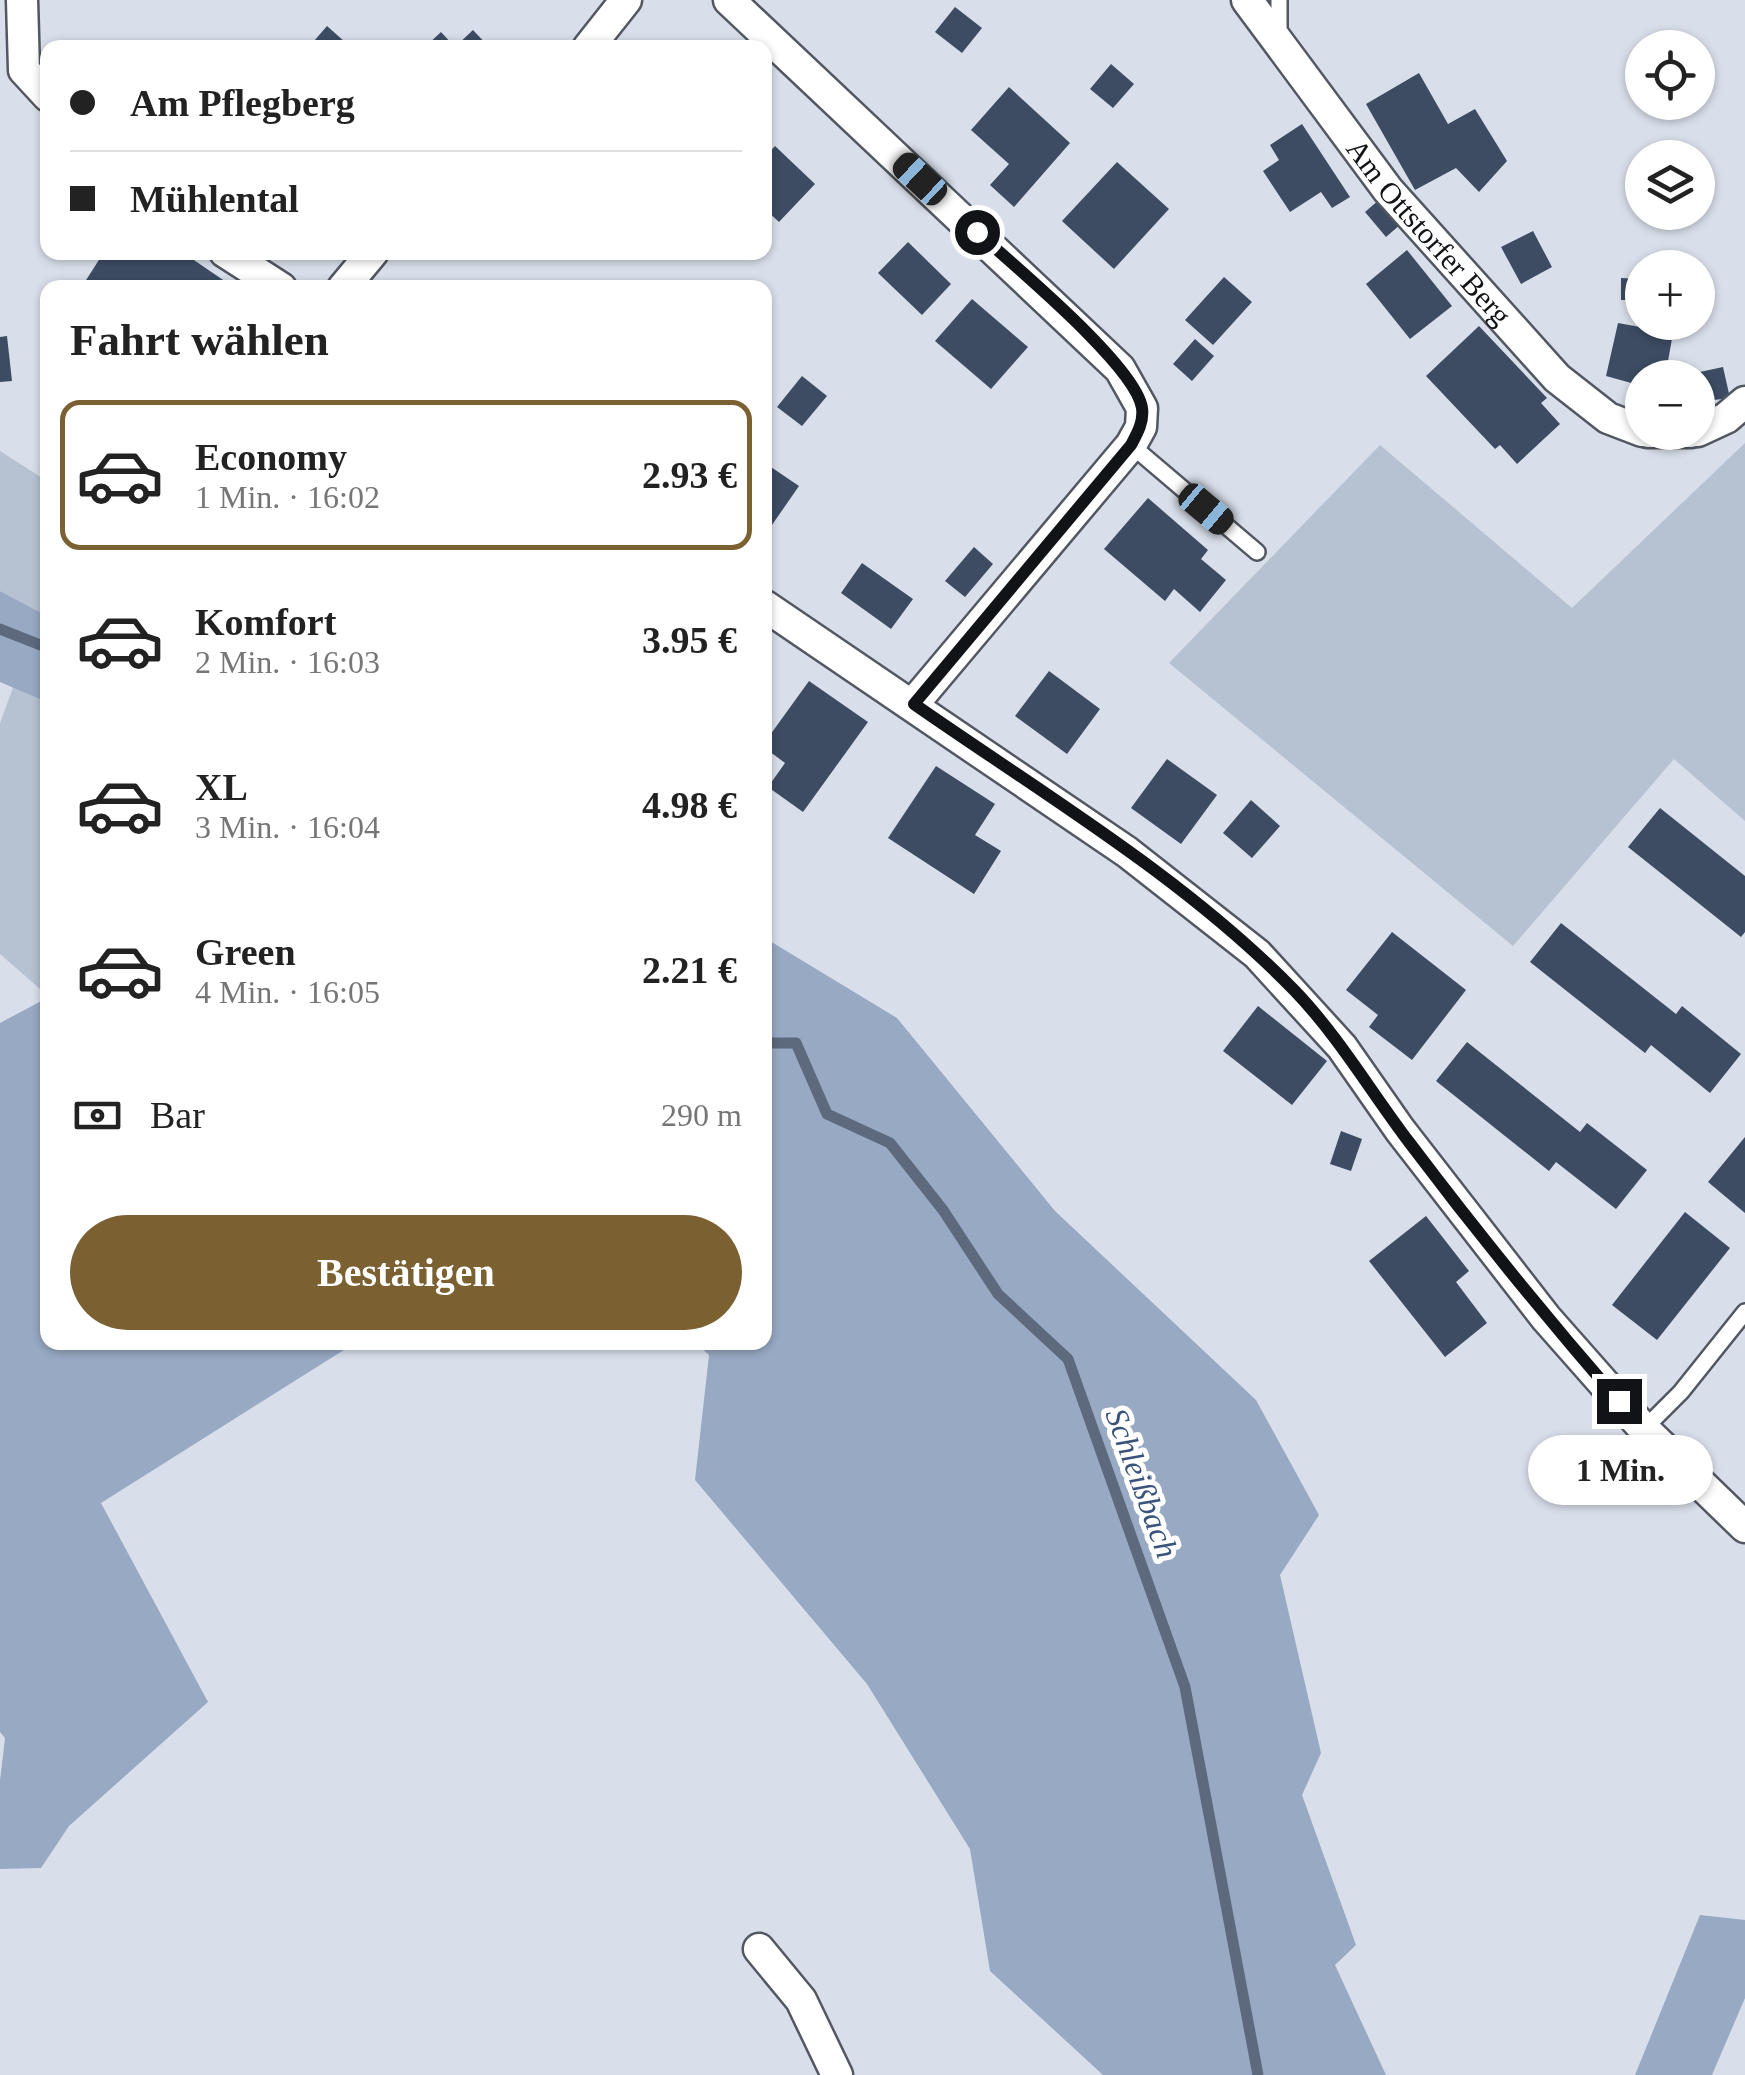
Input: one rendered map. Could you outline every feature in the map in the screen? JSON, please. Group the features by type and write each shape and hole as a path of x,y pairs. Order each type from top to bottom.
{"street":[{"path":"22,0 12,70 40,90"},
{"path":"594,40 626,0"},
{"path":"728,0 770,40"},
{"name":"Am Ottstorfer Berg","path":"1247,0 1279,37 1388,190 1557,378 1608,418 1625,424"},
{"path":"772,41 1120,369 1142,408 1140,427 1131,445 914,704"},
{"path":"237,260 269,280"},
{"path":"350,280 367,260"},
{"name":"Am Ottstorfer Berg","path":"1715,423 1745,402"},
{"path":"772,611 1142,863 1257,954 1342,1046 1510,1272 1644,1429 1745,1526"},
{"path":"759,1949 801,2000 836,2075"}],"lane":[{"path":"1279,0 1279,37"},
{"path":"1131,445 1257,552"},
{"path":"1644,1429 1681,1392 1745,1312"}],"shaded area":[{"path":"1745,443 1745,821 1674,759 1513,946 1169,663 1380,445 1572,608"},
{"path":"0,451 40,477 40,612 0,591"},
{"path":"0,591 40,612 40,699 0,682"},
{"path":"14,685 40,698 40,989 0,954 0,723"},
{"path":"772,942 897,1018 1055,1211 1256,1400 1319,1515 1280,1575 1321,1753 1302,1795 1356,1945 1335,1965 1386,2075 1103,2075 990,1971 970,1849 867,1684 695,1480 709,1355 704,1350 772,1350"},
{"path":"40,1002 40,1350 344,1350 101,1503 208,1702 69,1826 41,1868 0,1869 0,1781 5,1738 0,1732 0,1023"},
{"path":"1700,1915 1745,1920 1745,1998 1712,2075 1635,2075"}],"building":[{"path":"955,7 982,28 962,53 935,32"},
{"path":"327,26 343,40 315,40"},
{"path":"473,30 482,40 462,40"},
{"path":"441,32 448,40 432,40"},
{"path":"1111,64 1134,84 1113,108 1090,89"},
{"path":"1419,73 1448,124 1475,109 1507,161 1479,192 1456,168 1415,190 1366,104"},
{"path":"1009,87 1070,143 1014,207 990,185 1009,164 971,130"},
{"path":"1302,124 1350,197 1332,208 1321,192 1290,212 1263,171 1279,160 1270,145"},
{"path":"775,146 815,184 779,222 772,216"},
{"path":"1117,162 1169,209 1114,269 1062,221"},
{"path":"1380,199 1401,224 1386,237 1365,212"},
{"path":"1533,231 1552,267 1521,284 1501,247"},
{"path":"908,242 951,284 922,315 878,273"},
{"path":"1407,250 1452,306 1410,339 1366,284"},
{"path":"99,260 194,260 223,280 86,280"},
{"path":"1224,277 1252,302 1213,345 1185,320"},
{"path":"1621,278 1625,278 1625,300 1621,300"},
{"path":"972,299 1028,347 991,389 935,341"},
{"path":"1618,323 1625,324 1625,340 1672,340 1668,360 1625,360 1625,381 1606,376"},
{"path":"1479,326 1547,398 1541,403 1560,424 1517,464 1500,445 1495,449 1426,376"},
{"path":"7,336 12,381 0,382 0,337"},
{"path":"1195,339 1214,356 1192,381 1173,364"},
{"path":"1723,367 1730,398 1715,400 1715,369"},
{"path":"802,376 827,396 802,426 777,407"},
{"path":"772,468 799,486 772,525"},
{"path":"1148,498 1208,550 1201,559 1226,580 1200,612 1174,589 1165,601 1104,549"},
{"path":"974,547 993,564 965,597 945,581"},
{"path":"862,563 913,599 891,629 841,593"},
{"path":"1049,671 1100,709 1067,754 1015,716"},
{"path":"809,681 868,722 803,812 772,790 772,781 785,763 772,753 772,732"},
{"path":"1167,759 1217,795 1181,844 1131,808"},
{"path":"936,766 995,804 975,835 1001,851 974,894 888,838"},
{"path":"1251,800 1280,826 1252,858 1223,833"},
{"path":"1660,808 1745,876 1745,932 1741,937 1628,847"},
{"path":"1561,923 1676,1014 1682,1006 1741,1054 1710,1093 1651,1045 1645,1053 1530,962"},
{"path":"1392,932 1466,990 1412,1060 1369,1027 1378,1015 1346,990"},
{"path":"1258,1006 1327,1061 1292,1105 1223,1051"},
{"path":"1467,1042 1580,1132 1587,1123 1647,1170 1616,1209 1556,1162 1549,1171 1436,1081"},
{"path":"1341,1131 1362,1139 1351,1171 1330,1164"},
{"path":"1745,1137 1745,1213 1708,1182"},
{"path":"1685,1212 1730,1248 1657,1340 1612,1305"},
{"path":"1426,1216 1469,1271 1456,1282 1487,1323 1445,1357 1369,1261"}],"waterway":[{"name":"Schleißbach","path":"0,629 40,645"},
{"name":"Schleißbach","path":"772,1043 796,1043 827,1114 890,1143 943,1210 998,1294 1068,1359 1185,1687 1258,2075"}],"route":[{"path":"977,232 1120,369 1142,408 1140,427 1131,445 914,704 1127,852 1257,954 1295,991 1342,1046 1462,1212 1546,1318 1619,1401"}]}
